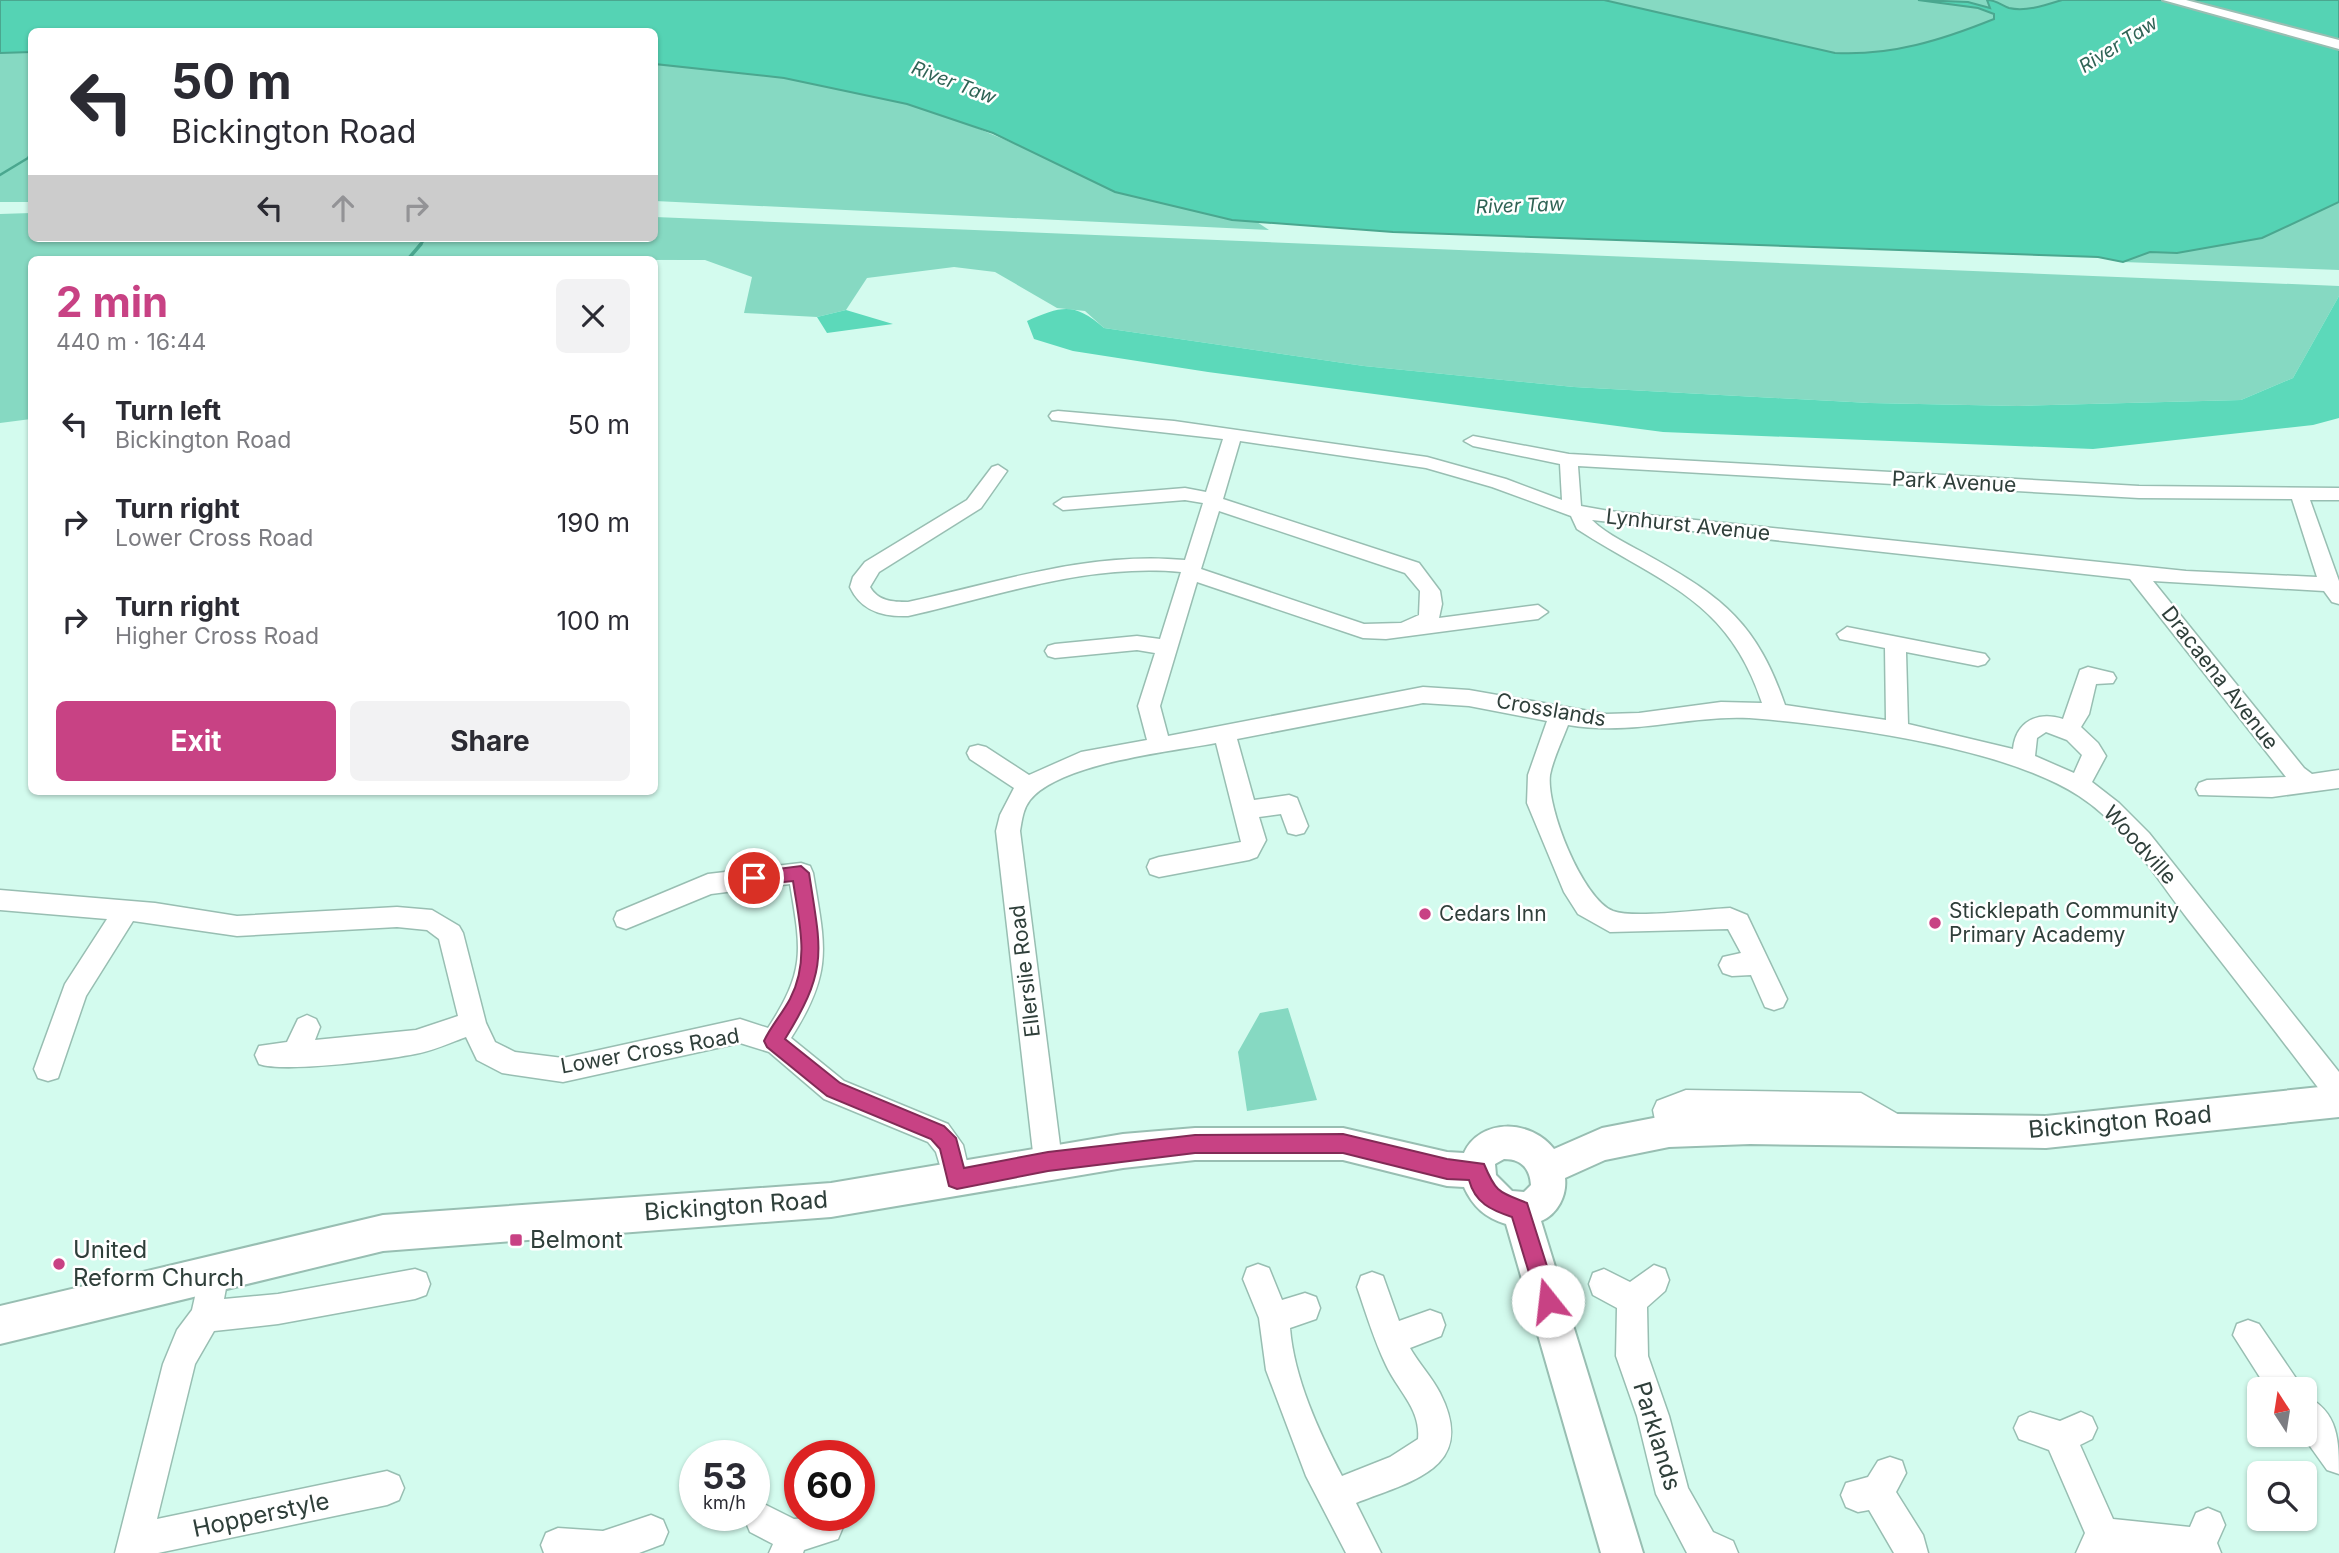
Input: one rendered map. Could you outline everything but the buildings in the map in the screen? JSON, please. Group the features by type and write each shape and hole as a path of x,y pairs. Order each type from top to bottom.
{"main road":[{"path":"2170,0 2339,45"},
{"name":"Bickington Road","path":"1547,1169 1602,1144 1669,1131 1750,1128 2046,1132 2339,1101"},
{"path":"1500,1142 1527,1146 1540,1157 1547,1169 1549,1180 1544,1198 1536,1206 1520,1210 1494,1201 1480,1184 1477,1171 1485,1150 1500,1142"},
{"name":"Bickington Road","path":"0,1325 383,1234 831,1200 1048,1161 1195,1144 1331,1143 1447,1169 1477,1171"},
{"path":"1520,1210 1622,1553"}],"street":[{"name":"Lynhurst Avenue","path":"1058,416 1174,426 1427,463 1499,483 1575,511 1609,517 2136,573 2333,591"},
{"path":"1160,746 1149,706 1233,436"},
{"name":"Park Avenue","path":"1473,441 1569,460 2139,492 2339,494"},
{"path":"1569,460 1575,511 1584,525 1701,593 1735,626 1762,665 1776,712"},
{"path":"998,471 974,504 872,567 863,577 862,593 884,608 908,609 1058,571 1158,562 1191,570 1363,631 1405,630 1538,612"},
{"path":"1063,504 1185,494 1213,500 1412,568 1430,586 1434,604 1428,619 1405,630"},
{"path":"2299,495 2311,517 2333,591"},
{"path":"1607,539 1609,517"},
{"name":"Dracaena Avenue","path":"2136,573 2296,774 2306,782"},
{"path":"1847,634 1978,659"},
{"path":"1055,651 1138,643 1167,648"},
{"path":"1895,644 1897,730"},
{"path":"2069,728 2078,714 2088,675 2105,678"},
{"name":"Crosslands","path":"1224,733 1423,695 1453,694 1604,722 1628,722 1706,710 1776,712"},
{"name":"Woodville","path":"1776,712 1897,730 2024,760 2079,785 2115,812 2141,840 2339,1093"},
{"path":"1561,713 1539,775 1539,803 1576,892 1587,907 1610,922 1653,923 1730,918 1745,930 1774,999"},
{"path":"2024,760 2029,731 2039,726 2069,728 2090,745 2095,756 2079,785"},
{"path":"978,753 1028,786 1041,776 1081,761 1224,733 1254,840 1249,850 1159,867"},
{"path":"2207,789 2272,788 2339,779"},
{"name":"Ellerslie Road","path":"1028,786 1011,809 1008,831 1048,1161"},
{"path":"1246,810 1289,806"},
{"path":"626,919 708,884 801,873 811,949 809,974 798,1002 774,1041"},
{"name":"Lower Cross Road","path":"0,900 126,911 237,926 397,917 432,920 450,933 472,1023 486,1051 512,1064 563,1070 740,1031 774,1041 834,1090 937,1133 949,1145 957,1179"},
{"path":"48,1069 74,992 126,911"},
{"path":"1732,965 1759,963"},
{"path":"268,1055 416,1042 472,1023"},
{"path":"295,1054 307,1027"},
{"name":"Hopperstyle","path":"214,1272 206,1316 188,1341 179,1364 133,1547 387,1488"},
{"path":"1258,1279 1274,1318 1276,1346 1282,1370 1318,1464 1364,1553"},
{"path":"206,1316 278,1309 415,1284"},
{"name":"Parklands","path":"1604,1284 1643,1290 1632,1356 1653,1416 1673,1494 1701,1544 1721,1553"},
{"path":"1335,1495 1401,1469 1434,1448 1437,1425 1426,1397 1402,1364 1372,1287"},
{"path":"1274,1318 1304,1308"},
{"path":"1391,1339 1430,1325"},
{"path":"2248,1335 2279,1377"},
{"path":"2317,1428 2339,1458"},
{"path":"2057,1431 2098,1544 2204,1541"},
{"path":"1875,1487 1911,1547 1911,1553"},
{"path":"770,1527 790,1544 818,1531"},
{"path":"558,1545 603,1551 651,1532"}],"shaded area":[{"path":"0,0 833,0 972,126 1051,159 1115,192 1232,220 1257,222 1269,230 658,201 658,28 28,28"},
{"path":"1605,0 2062,0 1921,44 1893,50 1835,53"},
{"path":"0,53 28,53 28,202 0,202"},
{"path":"2339,202 2339,270 2123,262 2150,252 2177,253 2262,238"},
{"path":"28,213 28,242 658,242 658,217 2339,286 2339,296 2293,378 2241,400 2018,406 1870,403 1574,387 1364,366 1104,328 1085,311 1057,308 995,272 954,267 867,278 846,310 817,317 744,313 752,277 705,260 658,260 658,256 28,256 28,419 0,423 0,214"},
{"path":"2339,296 2339,418 2313,425 2093,449 1663,432 1208,372 1073,351 1034,339 1027,321 1050,312 1076,310 1104,328 1364,366 1574,387 1870,403 2018,406 2241,400 2293,378"},
{"path":"846,310 893,324 827,333 817,317"},
{"path":"1288,1008 1317,1100 1247,1111 1238,1052 1260,1013"}],"water":[{"name":"River Taw","path":"0,0 1604,0 1835,53 1856,53 1916,45 1994,19 1994,14 1978,8 1918,0 1968,2 1990,8 1987,0 1990,0 2009,8 2022,9 2062,0 2339,0 2339,202 2262,238 2177,253 2150,252 2123,262 2098,257 1393,232 1232,220 1115,192 993,133 907,104 784,78 658,64 658,28 28,28 28,52 0,53"}],"waterway":[{"path":"0,175 28,158"},
{"path":"419,246 422,242"},
{"path":"411,256 421,244"}],"place":[{"name":"Cedars Inn","path":"1425,914"},
{"name":"Sticklepath Community Primary Academy","path":"1935,923"},
{"name":"Belmont","path":"516,1240"},
{"name":"United Reform Church","path":"59,1264"}],"route":[{"path":"754,878 801,873 811,949 809,974 798,1002 774,1041 834,1090 937,1133 949,1145 957,1179 1048,1161 1195,1144 1343,1144 1447,1169 1477,1171 1485,1193 1508,1208 1520,1210 1548,1301"}]}
